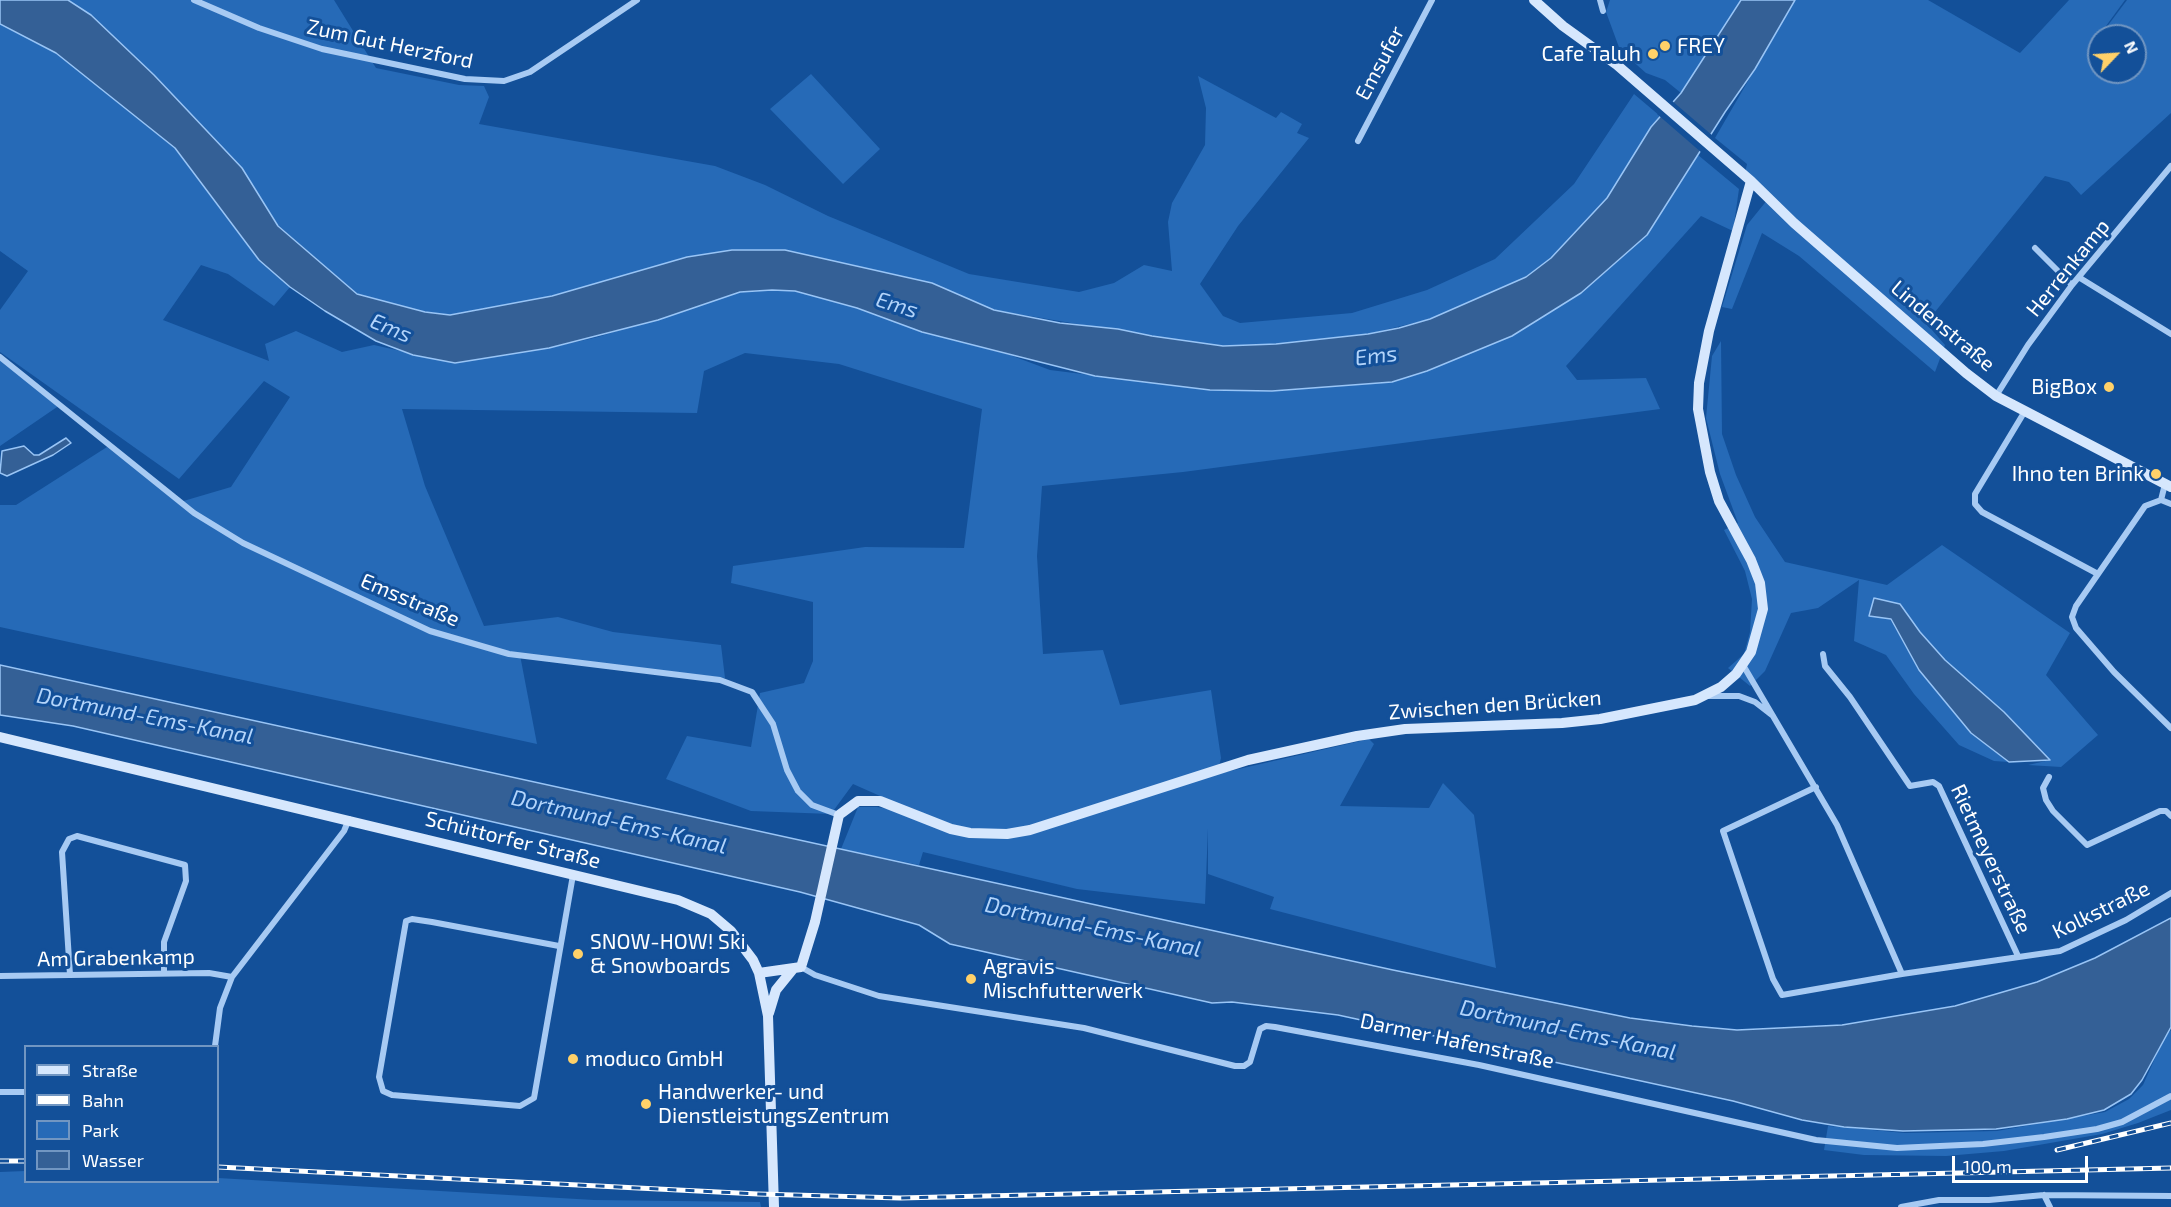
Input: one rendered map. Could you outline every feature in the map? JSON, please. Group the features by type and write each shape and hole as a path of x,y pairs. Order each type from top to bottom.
{"main road":[{"name":"Lindenstraße","path":"1534,0 1563,27 1641,87 1751,181 1905,321 1996,396 2168,486"},
{"name":"Zwischen den Brücken","path":"839,815 850,805 867,800 887,804 951,829 978,834 1007,834 1030,830 1248,760 1357,736 1405,729 1562,723 1600,719 1704,696 1721,687 1743,665 1754,643 1763,609 1760,583 1751,560 1719,501 1710,472 1698,409 1702,360 1751,181"},
{"name":"Schüttorfer Straße","path":"0,737 349,819 678,900 711,914 731,931 753,960 759,973 768,1016 774,1207"},
{"path":"768,1016 776,990 797,968 815,922 839,815"},
{"path":"759,973 797,968"}],"street":[{"name":"Zum Gut Herzford","path":"194,0 259,28 322,49 465,79 504,81 530,72 637,0"},
{"name":"Emsufer","path":"1358,141 1432,0"},
{"path":"1600,0 1603,11"},
{"name":"Herrenkamp","path":"1996,396 2028,345 2072,285 2171,166"},
{"path":"2035,248 2072,285"},
{"path":"2080,278 2171,334"},
{"name":"Emsstraße","path":"0,357 194,513 243,543 430,631 509,654 720,680 752,692 773,724 787,770 798,791 812,805 839,815"},
{"path":"2025,411 1975,494 1975,504 1982,512 2098,574"},
{"name":"Lindenstraße","path":"2161,500 2168,486"},
{"path":"2171,504 2161,500 2145,506 2076,606 2072,617 2076,628 2114,672 2171,728"},
{"name":"Rietmeyerstraße","path":"1822,654 1825,666 1850,697 1910,786 1929,782 1939,786 2018,956"},
{"path":"1743,665 1777,719 1837,825 1902,974"},
{"path":"1704,696 1739,696 1755,702 1777,719"},
{"path":"2049,777 2043,788 2046,800 2079,840 2087,845 2160,812 2166,811 2171,816"},
{"name":"Kolkstraße","path":"1815,787 1722,831 1778,992 1788,996 1902,974 2060,951 2126,920 2171,893"},
{"path":"215,1045 219,1008 232,977 344,831 349,819"},
{"path":"70,975 66,875 62,852 69,839 77,836 184,865 186,881 164,942 164,973"},
{"path":"559,946 432,922 412,919 406,921 379,1077 383,1091 392,1095 520,1106 530,1102 536,1089 573,875"},
{"name":"Darmer Hafenstraße","path":"797,968 879,996 1084,1028 1235,1066 1244,1066 1251,1062 1260,1029 1266,1026 1275,1027 1479,1065 1815,1140 1897,1148 1983,1144 2097,1129 2122,1122 2171,1096"},
{"name":"Am Grabenkamp","path":"0,976 222,973 232,977"},
{"path":"0,1092 24,1092"},
{"path":"1901,1207 1939,1200 1989,1200 2044,1195 2171,1196"},
{"path":"2044,1195 2050,1207"}],"green space":[{"path":"68,0 334,0 376,68 459,85 484,86 489,97 479,124 715,166 765,185 828,216 969,274 1079,292 1114,283 1144,265 1172,271 1168,222 1172,203 1205,145 1206,108 1198,76 1276,118 1281,112 1302,124 1297,133 1309,138 1238,226 1200,284 1223,316 1240,323 1352,313 1427,290 1495,259 1574,184 1634,94 1660,116 1607,198 1551,258 1526,277 1430,319 1368,334 1276,344 1223,346 1178,341 994,310 932,283 785,250 732,250 687,257 552,296 450,315 425,312 357,294 278,225 242,168 154,75 91,15"},
{"name":"FREY","path":"1610,0 1741,0 1681,93 1665,80 1646,73 1620,50 1606,12"},
{"path":"1795,0 1928,0 2020,53 2069,0 2125,0 2107,24 2087,24 2087,84 2147,84 2147,24 2109,24 2127,0 2171,0 2171,113 2081,195 2069,182 2045,176 1926,323 1945,345 1935,372 1799,256 1762,233 1732,309 1722,307 1747,225 1768,199 1744,178 1747,164 1715,138"},
{"path":"0,24 56,53 175,148 259,260 290,287 274,306 228,274 201,265 163,320 269,361 265,344 296,331 342,352 374,345 455,363 549,348 598,337 740,292 772,290 795,291 857,308 922,332 1010,355 1050,370 1210,390 1272,391 1392,382 1427,371 1512,336 1581,293 1647,235 1698,155 1739,189 1733,231 1701,216 1566,366 1577,380 1646,378 1660,409 1183,472 1042,486 1037,556 1043,654 1103,650 1120,705 1211,690 1221,758 1217,774 1369,739 1374,744 1340,806 1429,808 1443,783 1474,815 1496,968 1270,909 1274,897 1208,874 1208,828 1205,904 1077,889 923,852 919,865 841,849 858,807 877,807 923,815 853,784 831,814 751,811 666,779 687,736 751,747 760,693 804,683 813,661 813,602 731,583 733,566 865,547 964,548 982,409 839,364 745,353 704,371 697,413 402,409 425,486 484,626 558,617 613,632 721,645 725,678 520,655 537,744 0,627 0,505 16,505 107,447 180,502 231,487 290,397 264,381 179,479 0,352 0,310 28,271 0,251"},
{"path":"811,74 880,149 843,184 770,109"},
{"path":"1721,341 1722,434 1736,475 1755,517 1785,562 1887,585 1942,545 2070,633 2046,675 2098,735 2061,767 2028,765 2050,760 2004,712 1945,660 1920,632 1900,604 1890,619 1919,670 1971,733 2009,762 1994,761 1959,745 1914,694 1886,655 1854,641 1859,580 1818,608 1791,613 1765,671 1750,686 1728,668 1744,654 1750,632 1752,599 1745,571 1724,530 1738,523 1720,474 1706,418 1712,356"},
{"path":"0,360 60,405 0,446"},
{"path":"2171,1030 2171,1110 2138,1123 2102,1134 2004,1151 1946,1156 1864,1155 1824,1150 1828,1126 1905,1133 1997,1131 2105,1112 2129,1099 2143,1085 2164,1038"},
{"path":"24,1171 24,1183 219,1183 219,1178 594,1200 760,1202 761,1207 0,1207 0,1172"}],"water":[{"name":"Ems","path":"0,0 68,0 91,15 154,75 242,168 278,226 357,294 425,312 450,315 552,296 687,257 732,250 785,250 932,283 994,310 1060,323 1118,329 1223,346 1276,344 1368,334 1399,328 1430,319 1526,277 1551,258 1607,198 1651,127 1681,93 1741,0 1795,0 1755,69 1647,235 1581,293 1512,336 1427,371 1392,382 1272,391 1210,390 1095,376 922,332 857,308 795,291 772,290 740,292 658,320 549,348 455,363 413,355 376,341 290,287 259,260 175,148 56,53 0,24"},
{"path":"66,438 71,443 53,455 7,476 0,473 2,451 24,446 34,455 39,455"},
{"path":"1874,598 1900,604 1920,632 1945,660 2004,712 2050,760 2009,762 1971,733 1919,670 1891,619 1869,616"},
{"name":"Dortmund-Ems-Kanal","path":"0,665 1393,970 1630,1018 1692,1026 1737,1030 1842,1025 1955,1006 2037,982 2095,958 2171,918 2171,1027 2142,1080 2131,1094 2104,1110 2067,1119 1996,1129 1903,1131 1844,1127 1802,1120 1733,1101 1338,1015 1232,1002 1212,1003 950,944 919,925 800,892 73,726 0,715"}],"pier":[{"path":"1671,100 1713,136 1702,153 1657,114"}],"railway":[{"path":"2057,1150 2171,1123"},
{"path":"0,1161 24,1161"},
{"path":"219,1167 758,1194 900,1198 2171,1168"}],"place":[{"name":"FREY","path":"1665,46"},
{"name":"Cafe Taluh","path":"1653,54"},
{"name":"BigBox","path":"2109,387"},
{"name":"Ihno ten Brink","path":"2156,474"},
{"name":"SNOW-HOW! Ski & Snowboards","path":"578,954"},
{"name":"Agravis Mischfutterwerk","path":"971,979"},
{"name":"moduco GmbH","path":"573,1059"},
{"name":"Handwerker- und DienstleistungsZentrum","path":"646,1104"}]}
